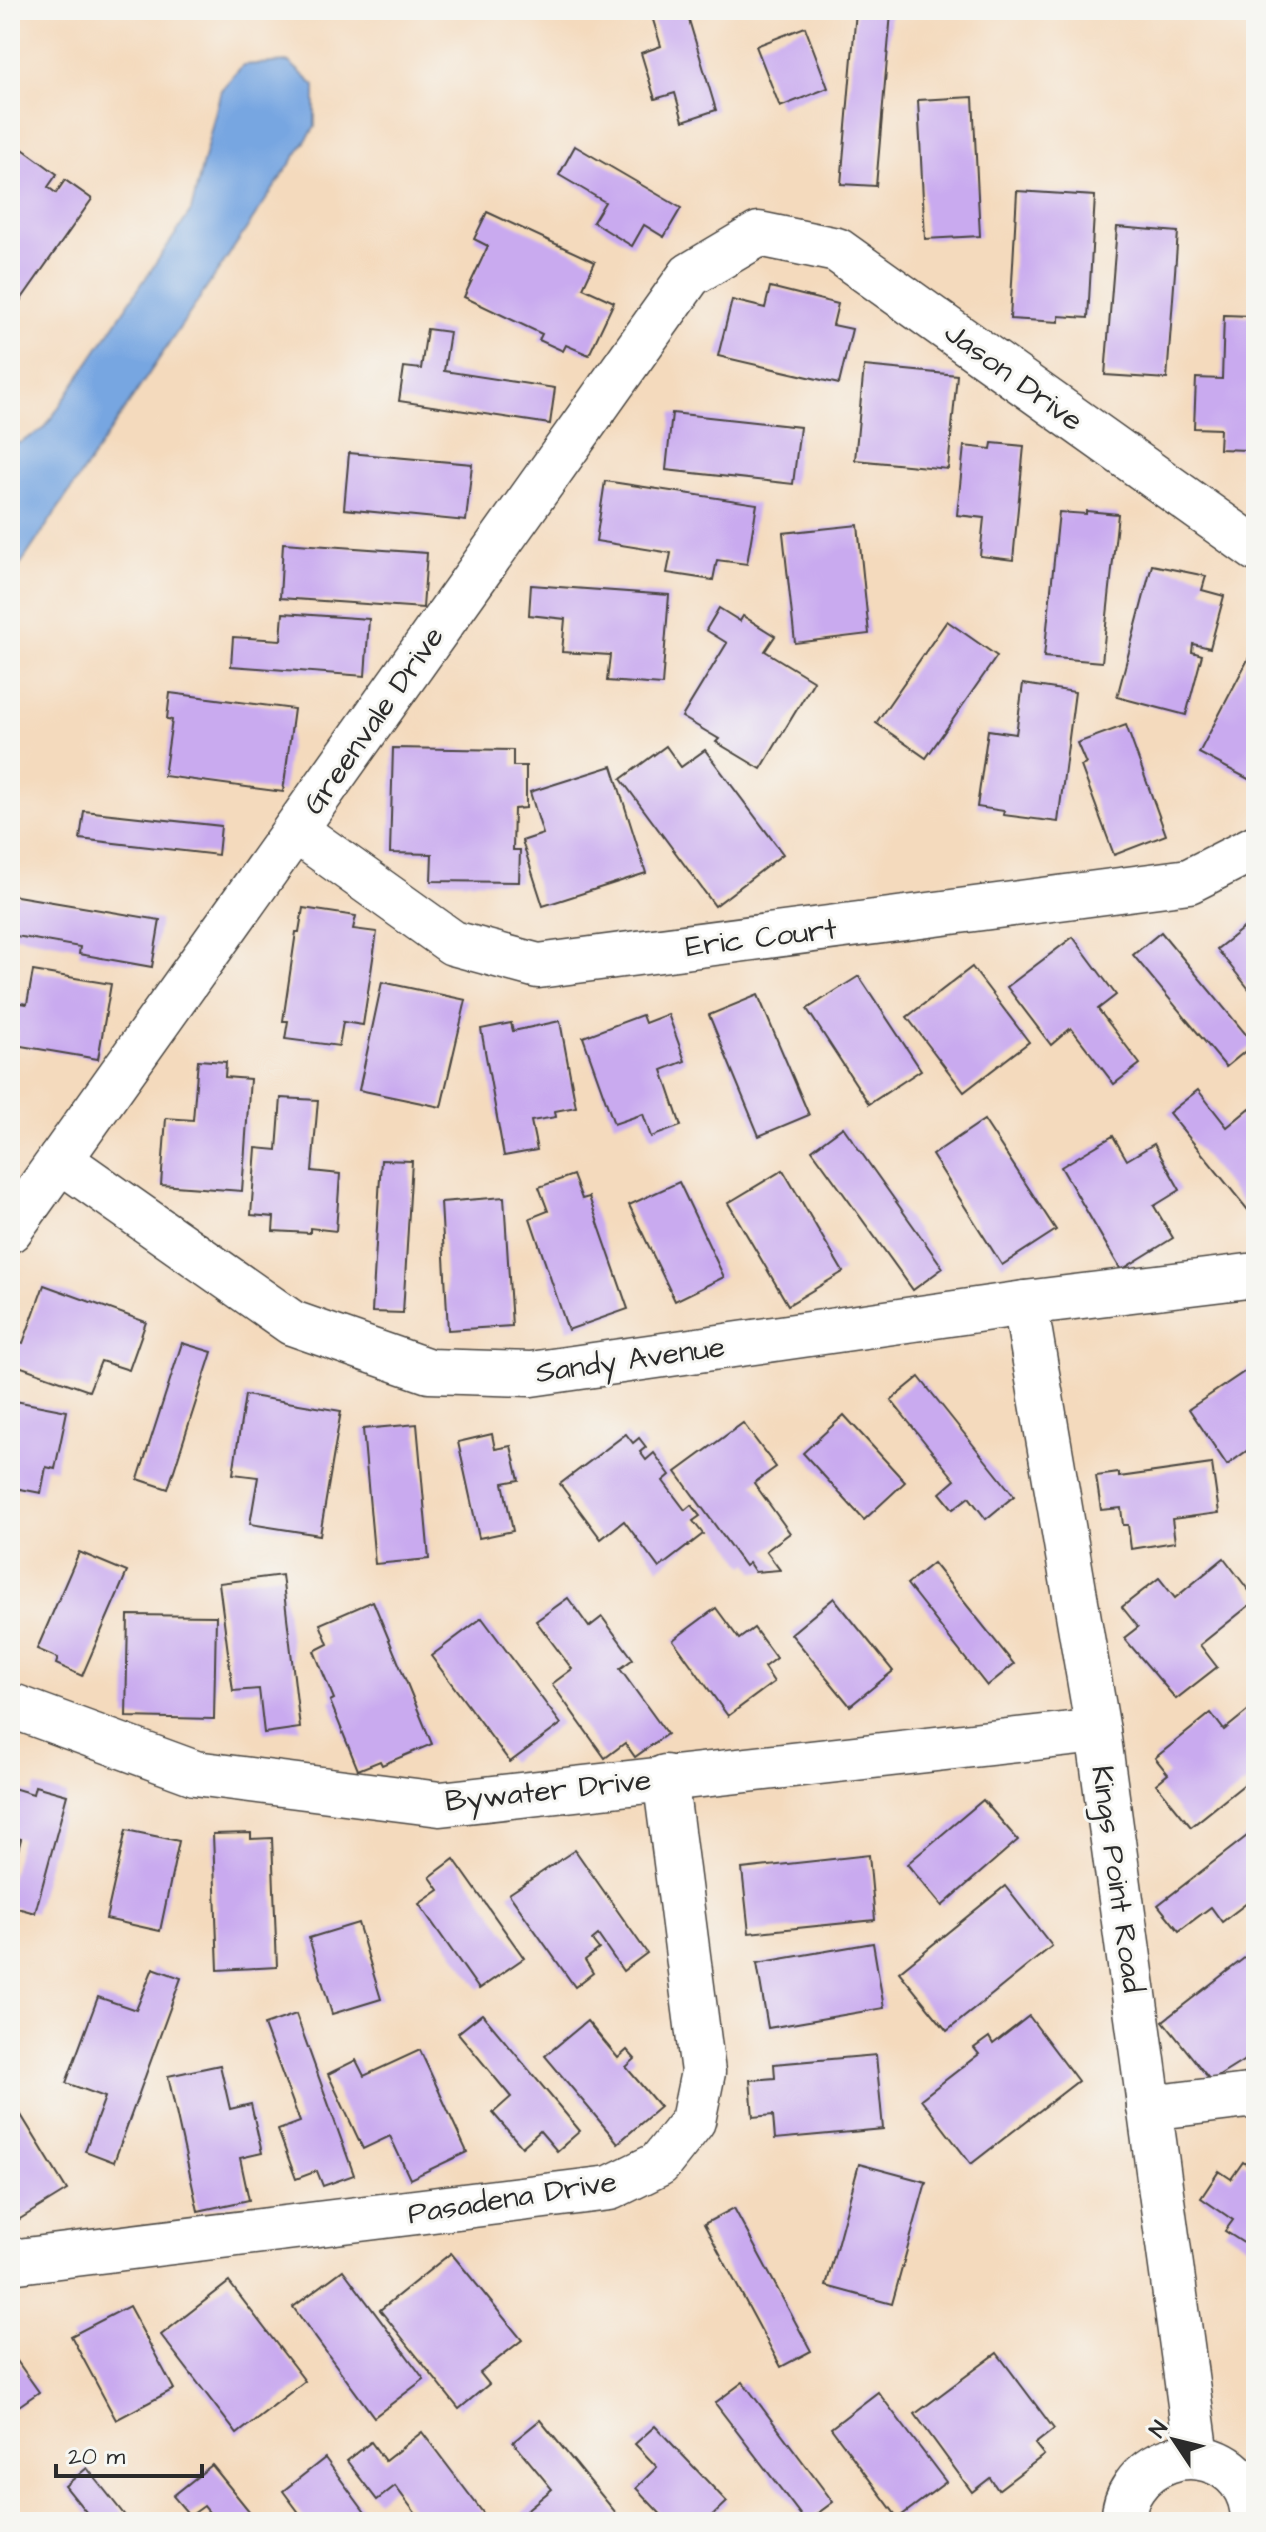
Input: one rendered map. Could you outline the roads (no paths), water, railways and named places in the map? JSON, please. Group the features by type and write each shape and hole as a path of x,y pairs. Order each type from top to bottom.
{"street":[{"name":"Jason Drive","path":"759,234 837,250 1256,549"},
{"name":"Greenvale Drive","path":"10,1230 690,275 759,234"},
{"name":"Eric Court","path":"295,830 453,943 538,966 1189,881 1256,847"},
{"name":"Sandy Avenue","path":"60,1160 292,1323 429,1371 531,1374 1025,1303 1256,1275"},
{"name":"Kings Point Road","path":"1025,1303 1098,1731 1197,2456"},
{"name":"Bywater Drive","path":"10,1705 195,1773 440,1804 1098,1731"},
{"name":"Pasadena Drive","path":"10,2262 610,2188 659,2164 693,2121 703,2072 665,1777"},
{"path":"1149,2108 1256,2095"},
{"path":"1124,2522 1129,2494 1140,2478 1157,2464 1176,2457 1197,2456 1218,2463 1235,2475 1246,2492 1254,2515"}],"water":[{"path":"289,62 315,86 315,127 10,580 10,442 19,443 44,429 191,211 221,90 243,65"}]}
